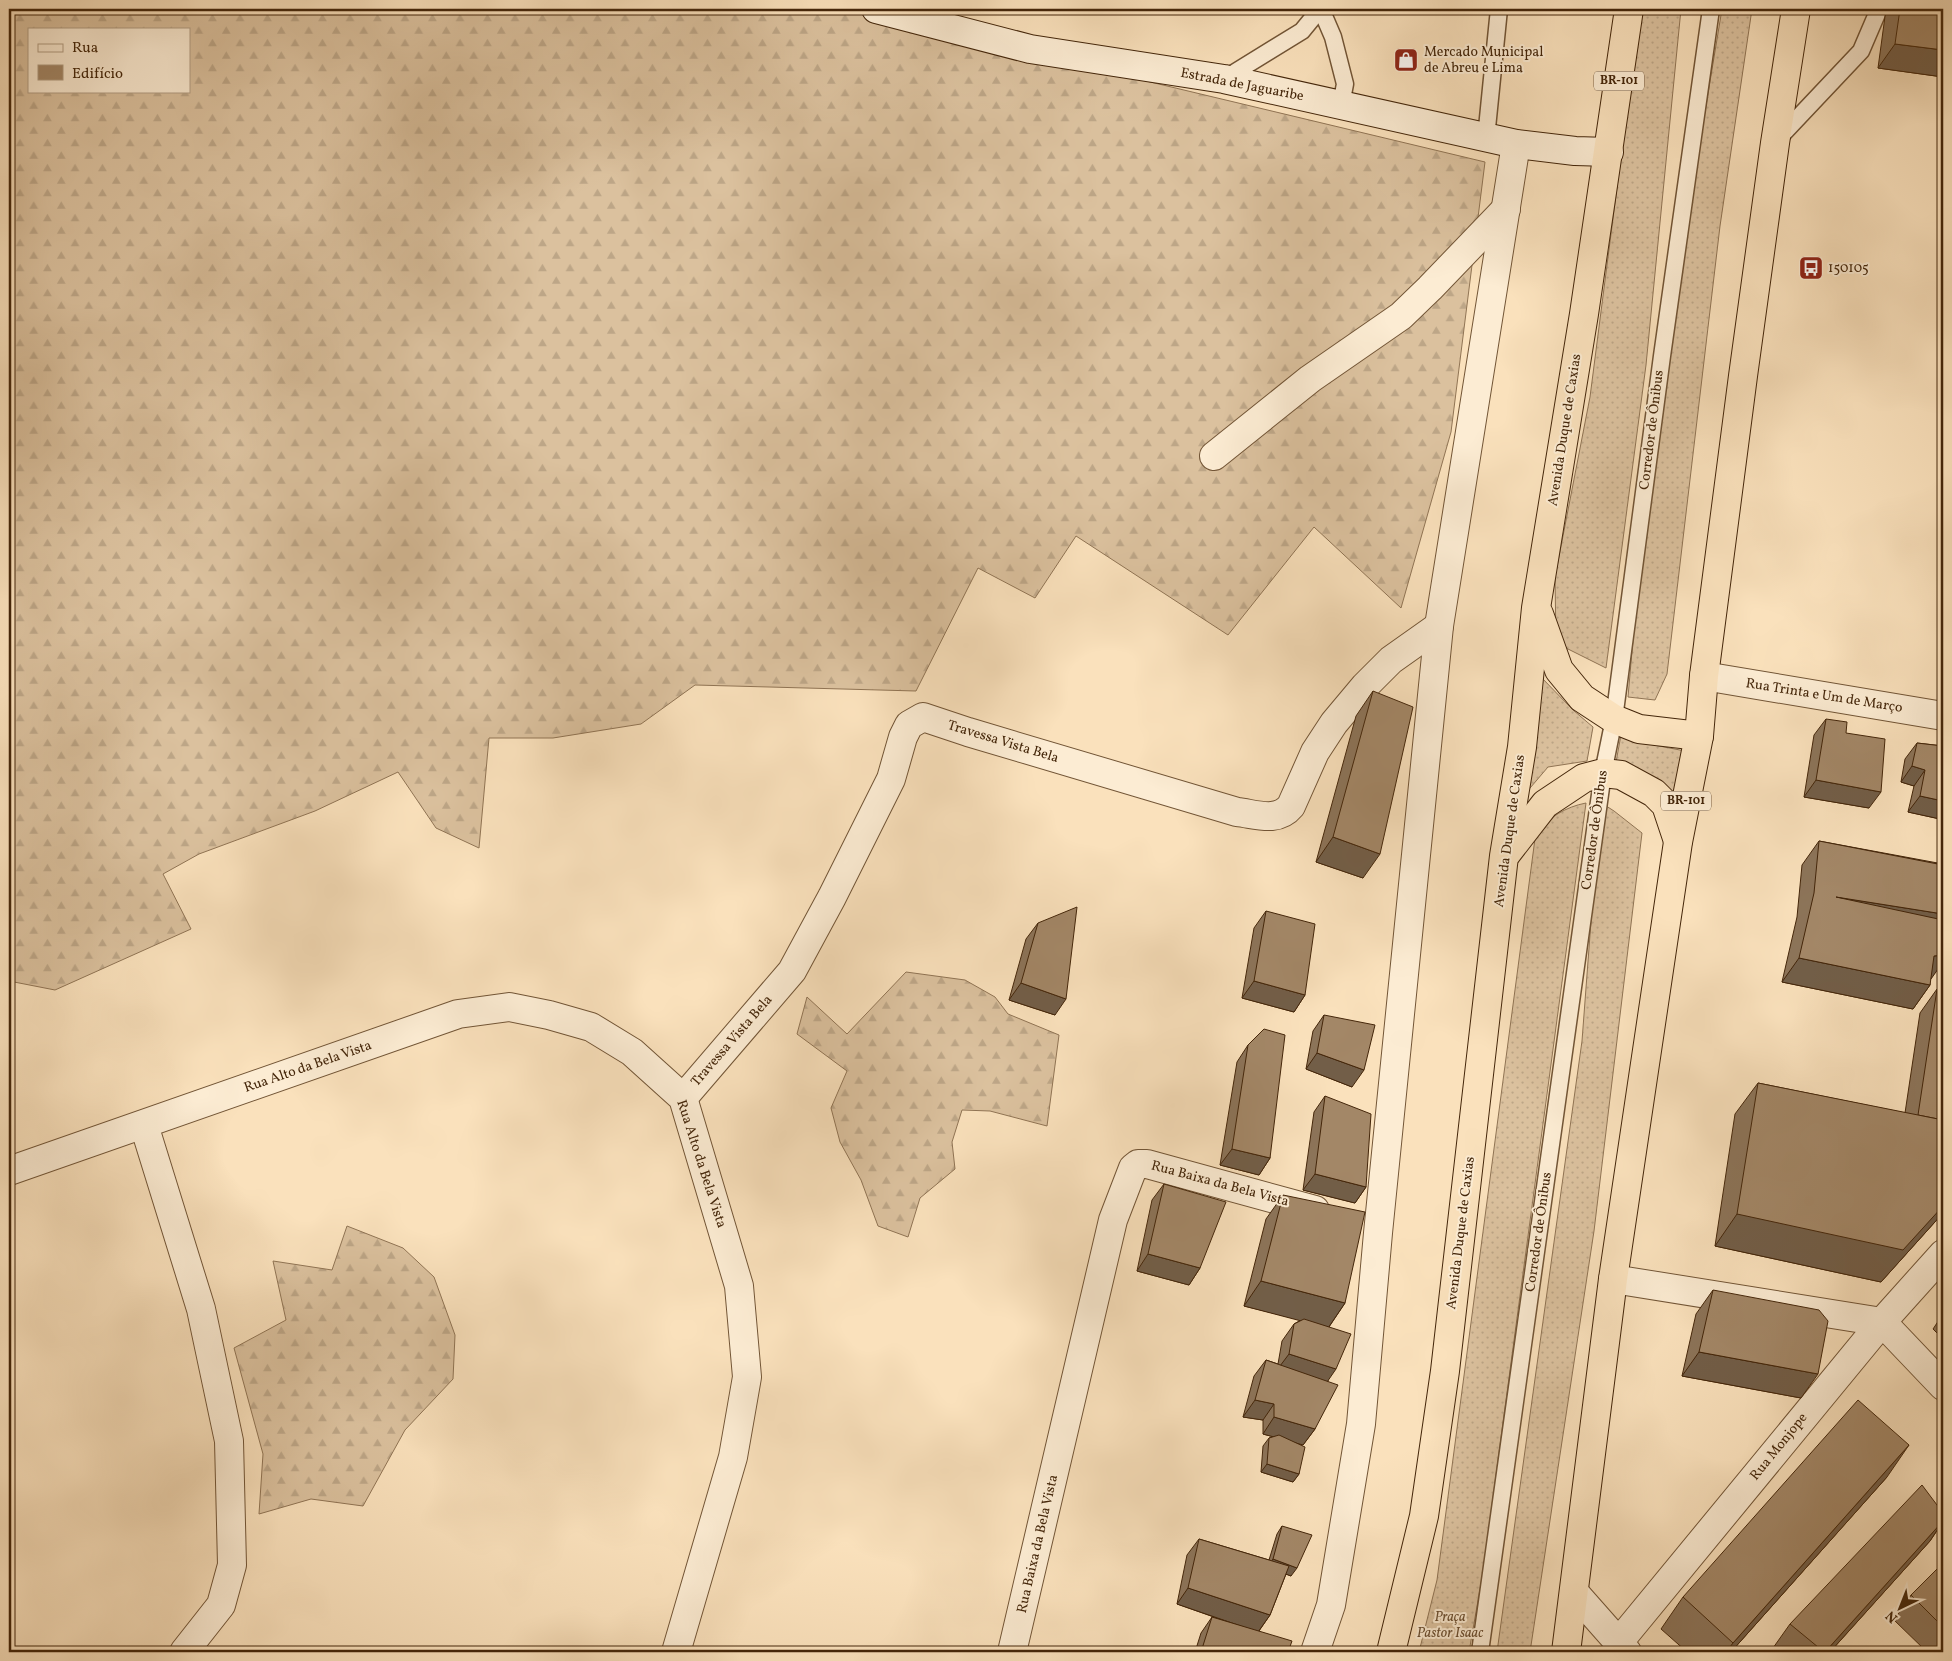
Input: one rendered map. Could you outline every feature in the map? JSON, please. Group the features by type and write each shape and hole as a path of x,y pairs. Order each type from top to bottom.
{"highway":[{"name":"Avenida Duque de Caxias","path":"1391,1652 1426,1506 1446,1361 1504,856 1522,747 1536,608 1609,152 1629,9"},
{"name":"BR-101","path":"1566,1652 1613,1279 1678,842 1699,736 1704,676 1775,143 1796,9"},
{"path":"1536,608 1558,670 1582,698 1614,719 1638,729 1699,736"},
{"path":"1504,856 1545,804 1584,778 1603,774 1621,775 1654,792 1666,805 1678,842"}],"street":[{"name":"Estrada de Jaguaribe","path":"876,9 1030,49 1224,79 1516,144 1575,151 1609,152"},
{"path":"1315,1652 1331,1605 1361,1424 1378,1233 1439,626 1516,144"},
{"path":"1214,456 1310,379 1401,316 1506,209"},
{"name":"Travessa Vista Bela","path":"683,1098 792,971 832,897 890,778 903,737 909,725 923,717 1237,812 1274,817 1285,813 1291,806 1315,752 1334,723 1391,660 1439,626"},
{"name":"Rua Trinta e Um de Março","path":"1704,676 1943,716"},
{"name":"Rua Alto da Bela Vista","path":"9,1171 458,1014 509,1007 549,1015 590,1027 632,1052 683,1098 739,1286 747,1377 733,1457 676,1652"},
{"path":"144,1125 201,1309 229,1442 232,1565 220,1605 184,1652"},
{"name":"Rua Baixa da Bela Vista","path":"1012,1652 1113,1220 1132,1168 1138,1164 1147,1164 1316,1210 1378,1233"},
{"name":"Rua Monjope","path":"1622,1648 1882,1322 1943,1254"},
{"path":"1613,1279 1882,1322 1943,1386"},
{"path":"1574,1592 1622,1648"}],"lane":[{"path":"1224,79 1302,31 1321,9 1333,37 1344,84 1341,105"},
{"path":"1486,138 1499,9"},
{"name":"Corredor de Ônibus","path":"1480,1652 1603,774 1614,719 1662,356 1711,9"},
{"path":"1775,143 1861,51 1879,9"}],"green space":[{"path":"9,9 845,9 1485,162 1451,432 1401,608 1314,527 1228,635 1076,536 1035,598 978,568 916,691 695,685 641,724 553,738 489,738 479,848 436,828 398,772 315,811 199,854 163,874 191,929 55,990 9,981"},
{"path":"1640,9 1681,9 1646,365 1606,668 1556,643 1555,577 1590,397"},
{"path":"1722,9 1752,9 1720,226 1667,674 1655,700 1628,697 1650,444"},
{"path":"1540,676 1573,710 1593,727 1587,761 1548,767 1513,808"},
{"path":"1621,735 1644,743 1685,751 1675,797 1616,762"},
{"path":"1600,802 1642,833 1594,1231 1530,1652 1497,1652 1582,1041"},
{"name":"Praça Pastor Isaac","path":"1586,803 1483,1572 1469,1652 1419,1652 1437,1580 1536,831 1559,813"},
{"path":"906,972 965,980 995,997 1008,1014 1059,1035 1047,1126 990,1111 962,1110 952,1142 955,1169 920,1198 908,1237 878,1226 861,1180 840,1142 831,1108 847,1071 797,1034 807,997 847,1034"},
{"path":"347,1226 403,1248 434,1277 455,1335 453,1379 405,1430 363,1506 311,1499 259,1514 263,1454 234,1348 286,1320 273,1261 332,1270"}],"building":[{"path":"1900,9 1943,9 1943,50 1895,44"},
{"path":"1373,691 1413,707 1380,854 1333,837"},
{"path":"1826,719 1847,722 1846,733 1885,739 1881,792 1816,780"},
{"path":"1917,743 1943,746 1943,801 1920,796 1925,770 1912,766"},
{"path":"1819,841 1943,865 1943,914 1836,897 1943,920 1943,955 1934,956 1930,985 1799,958 1814,893"},
{"path":"1077,907 1066,999 1021,983 1038,923"},
{"path":"1266,911 1315,924 1305,995 1254,981"},
{"path":"1937,989 1943,990 1943,1120 1918,1115"},
{"path":"1324,1015 1375,1025 1364,1070 1317,1053"},
{"path":"1264,1029 1285,1035 1270,1158 1232,1149 1248,1045"},
{"path":"1758,1083 1943,1120 1943,1206 1903,1250 1737,1214"},
{"path":"1325,1096 1371,1114 1366,1187 1315,1174"},
{"path":"1164,1184 1226,1202 1200,1268 1148,1254"},
{"path":"1283,1195 1365,1212 1345,1303 1261,1281"},
{"path":"1713,1290 1819,1310 1828,1321 1818,1374 1699,1352"},
{"path":"1304,1319 1351,1334 1336,1369 1289,1354 1294,1324"},
{"path":"1266,1360 1338,1385 1315,1429 1274,1417 1274,1404 1255,1400"},
{"path":"1858,1400 1909,1445 1733,1643 1683,1597"},
{"path":"1279,1435 1305,1447 1299,1474 1267,1464 1269,1438"},
{"path":"1922,1485 1943,1513 1943,1521 1824,1652 1790,1624"},
{"path":"1282,1526 1312,1535 1297,1568 1273,1559"},
{"path":"1199,1539 1289,1566 1270,1615 1188,1588"},
{"path":"1943,1563 1943,1627 1911,1595"},
{"path":"1212,1617 1292,1641 1288,1652 1201,1652"}],"place":[{"name":"Mercado Municipal de Abreu e Lima","path":"1406,60"},
{"name":"150105","path":"1811,268"}]}
